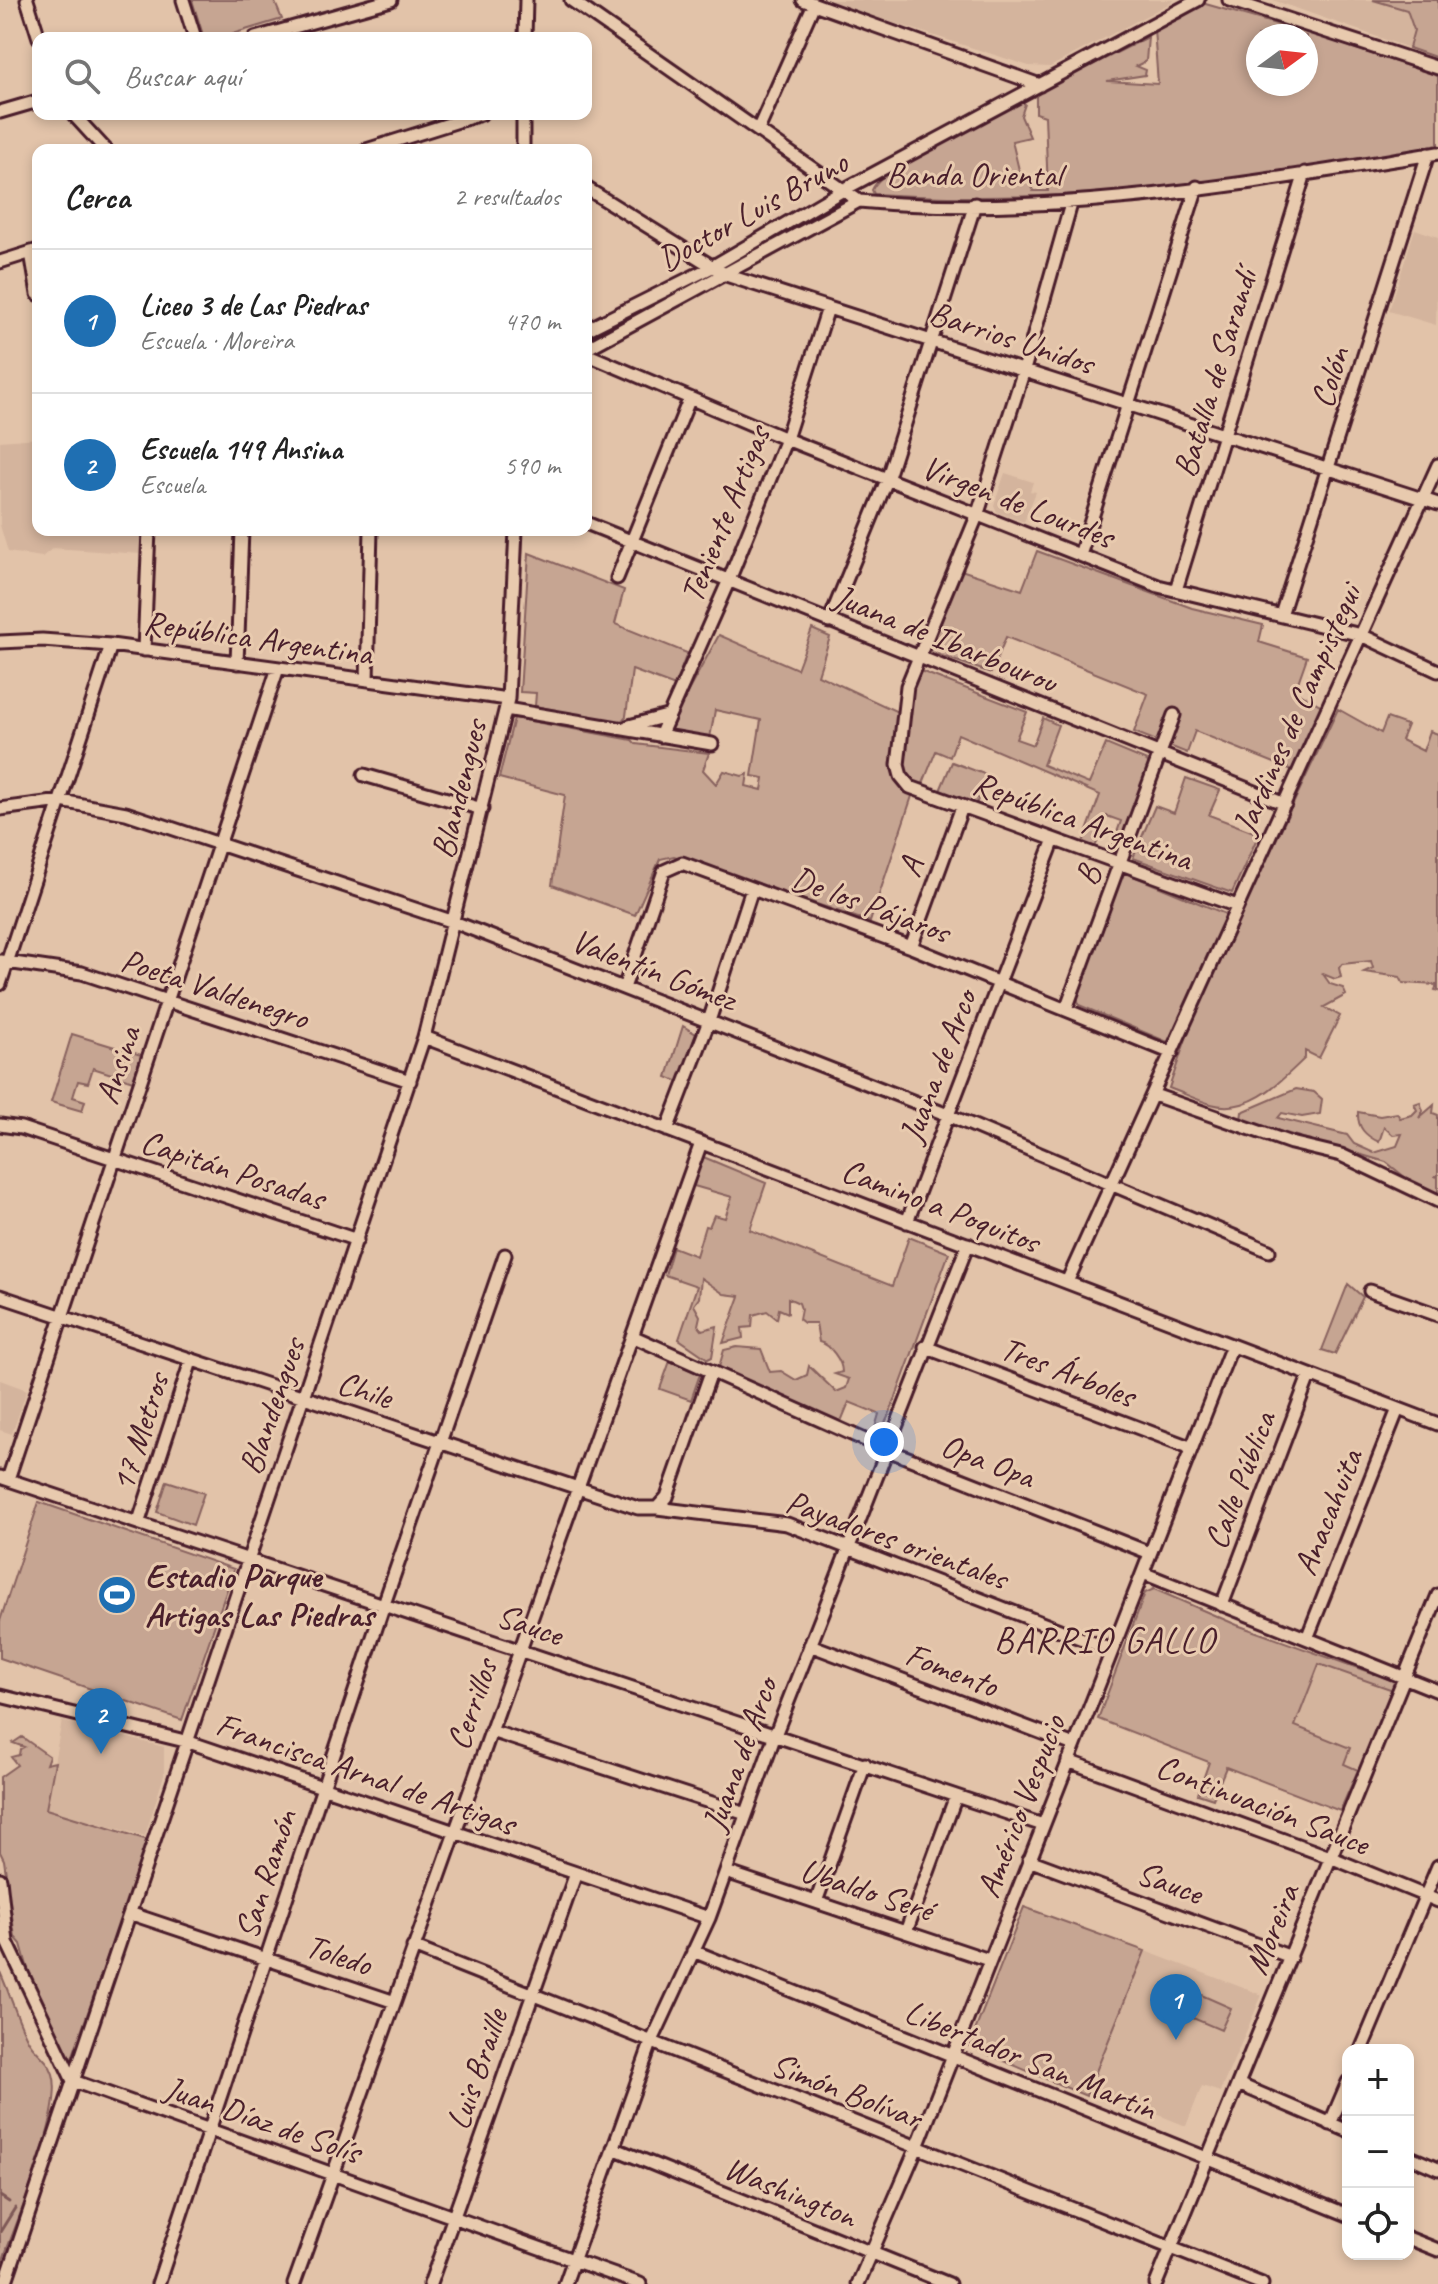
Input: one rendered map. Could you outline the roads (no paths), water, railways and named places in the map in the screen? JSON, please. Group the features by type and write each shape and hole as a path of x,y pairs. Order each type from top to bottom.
{"street":[{"path":"27,0 37,32"},
{"path":"183,0 193,32"},
{"path":"276,32 391,0"},
{"path":"525,32 526,0"},
{"name":"Banda Oriental","path":"571,0 859,201 914,206 1071,204 1433,153"},
{"name":"Doctor Luis Bruno","path":"592,327 710,268 845,189 1198,0"},
{"path":"1229,0 1438,68"},
{"path":"758,130 808,3 1040,85"},
{"path":"0,112 32,103"},
{"path":"78,120 100,144"},
{"path":"392,144 463,120"},
{"path":"523,120 525,144"},
{"name":"Colón","path":"1281,615 1433,153"},
{"name":"Batalla de Sarandí","path":"1176,590 1305,173"},
{"path":"1081,552 1197,187"},
{"name":"Barrios Unidos","path":"592,192 710,268 726,275 1438,504"},
{"name":"Doctor Luis Bruno","path":"592,349 859,201"},
{"path":"829,622 887,480 975,204"},
{"path":"918,658 977,516 1024,370 1071,204"},
{"path":"0,262 32,252"},
{"name":"Teniente Artigas","path":"660,736 729,580 786,439 828,308"},
{"name":"Virgen de Lourdes","path":"592,355 689,400 977,516 1081,552 1176,590 1361,635 1438,671"},
{"path":"617,578 689,400"},
{"name":"Jardines de Campistegui","path":"1067,1282 1438,465"},
{"name":"Juana de Ibarbourou","path":"592,525 1285,804"},
{"path":"144,650 149,536"},
{"path":"237,663 242,536"},
{"path":"367,680 371,536"},
{"name":"Blandengues","path":"5,2284 132,1914 424,1037 507,704 516,536"},
{"name":"República Argentina","path":"0,642 42,640 111,645 367,680 712,744"},
{"path":"0,984 4,960 61,801 111,645"},
{"name":"República Argentina","path":"918,658 907,686 898,765 901,776 910,787 1053,842 1122,862 1237,906"},
{"name":"Ansina","path":"4,1478 63,1318 278,668"},
{"name":"B","path":"1066,1009 1174,715"},
{"path":"624,727 667,716"},
{"path":"364,775 482,809"},
{"name":"Valentín Gómez","path":"0,809 61,801 126,813 454,922 1114,1182 1123,1191 1269,1251"},
{"name":"A","path":"911,947 962,807"},
{"name":"Juana de Arco","path":"907,1222 1053,842"},
{"name":"De los Pájaros","path":"624,988 664,871 671,866 689,865 911,947 1172,1053"},
{"path":"667,1130 709,1021 752,889"},
{"name":"Poeta Valdenegro","path":"4,960 82,973 410,1081"},
{"name":"Camino a Poquitos","path":"424,1037 1067,1282 1231,1348 1438,1424"},
{"path":"1154,1095 1291,1143 1341,1155 1438,1201"},
{"name":"Capitán Posadas","path":"0,1125 21,1128 357,1240"},
{"name":"Cerrillos","path":"294,2284 392,2001 701,1143"},
{"name":"Juana de Arco","path":"565,2284 651,2043 709,1918 775,1735 968,1244"},
{"name":"San Ramón","path":"158,2284 322,1787 505,1255"},
{"path":"1370,1291 1438,1315"},
{"name":"Chile","path":"0,1296 576,1489"},
{"name":"Opa Opa","path":"632,1336 885,1449 1150,1553"},
{"name":"Tres Árboles","path":"925,1347 1192,1448"},
{"name":"Américo Vespucio","path":"858,2284 917,2147 1231,1348"},
{"name":"17 Metros","path":"139,1521 191,1361"},
{"path":"576,1489 638,1508 657,1508 667,1497 711,1372"},
{"name":"Calle Pública","path":"1222,1605 1309,1376"},
{"name":"Anacahuita","path":"1308,1636 1398,1409"},
{"name":"Sauce","path":"4,1478 1043,1825"},
{"name":"Payadores orientales","path":"657,1508 768,1520 1111,1650"},
{"path":"1143,1573 1308,1636 1438,1691"},
{"name":"Moreira","path":"1156,2284 1438,1595"},
{"name":"Fomento","path":"810,1645 1074,1745"},
{"name":"Francisca Arnal de Artigas","path":"0,1696 189,1742 709,1918"},
{"path":"491,1731 746,1814"},
{"name":"Continuación Sauce","path":"1068,1761 1330,1857 1438,1901"},
{"path":"816,1902 865,1764"},
{"path":"906,1932 956,1796"},
{"name":"Sauce","path":"1029,1860 1291,1957"},
{"path":"1364,2044 1438,1866"},
{"name":"Ubaldo Seré","path":"726,1872 989,1960"},
{"name":"Luis Braille","path":"430,2284 576,1873"},
{"path":"0,1879 7,1942 34,2006 73,2081"},
{"name":"Toledo","path":"132,1914 392,2001"},
{"name":"Simón Bolívar","path":"413,1947 1262,2284"},
{"name":"Libertador San Martín","path":"693,1951 1342,2213"},
{"name":"Juan Díaz de Solís","path":"73,2081 640,2284"},
{"path":"1238,2084 1342,2129"},
{"path":"1330,2124 1342,2096"},
{"name":"Washington","path":"613,2148 949,2284"},
{"path":"1414,2159 1438,2169"},
{"path":"1414,2240 1438,2250"}],"waterway":[{"path":"0,2196 9,2202"},
{"path":"0,2232 15,2208"}],"place":[{"name":"Estadio Parque Artigas Las Piedras","path":"117,1595"},
{"name":"Escuela 149 Ansina","path":"101,1754"},
{"name":"Liceo 3 de Las Piedras","path":"1176,2040"}],"district":[{"name":"BARRIO GALLO","path":"1105,1639"}]}
